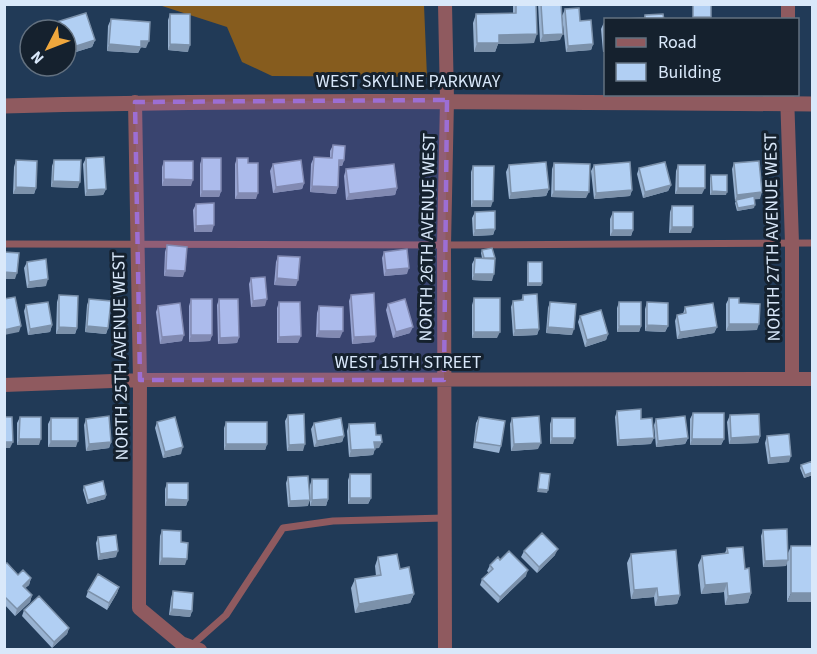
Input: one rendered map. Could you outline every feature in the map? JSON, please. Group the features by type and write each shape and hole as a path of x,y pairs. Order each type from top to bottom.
{"street":[{"name":"NORTH 26TH AVENUE WEST","path":"445,4 447,100 444,245 445,650"},
{"name":"WEST SKYLINE PARKWAY","path":"4,106 135,102 787,99 813,104"},
{"name":"NORTH 27TH AVENUE WEST","path":"787,99 792,243 792,379"},
{"name":"NORTH 25TH AVENUE WEST","path":"135,102 140,380 139,608 181,643 195,648"},
{"name":"WEST 15TH STREET","path":"4,385 140,380 813,379"}],"lane":[{"path":"4,244 813,243"},
{"path":"195,648 226,615 283,528 333,521 444,518"}],"highlighted area":[{"path":"447,100 444,380 140,380 135,102"}],"shaded area":[{"path":"159,5 424,5 427,77 272,76 242,62 227,27"}],"building":[{"path":"516,4 536,4 537,34 499,35 499,43 477,43 476,14 516,13"},
{"path":"541,4 561,4 563,34 543,35"},
{"path":"693,4 711,4 711,17 693,17"},
{"path":"579,8 580,21 591,20 593,44 568,46 565,9"},
{"path":"86,13 95,40 78,45 78,18 70,18"},
{"path":"170,14 190,14 190,45 170,44"},
{"path":"663,14 664,18 645,18 645,15"},
{"path":"111,19 150,22 149,41 141,41 141,47 109,44"},
{"path":"333,145 345,146 344,160 339,160 338,187 312,186 314,157 332,158"},
{"path":"104,157 106,189 87,190 86,158"},
{"path":"202,158 221,158 221,191 202,191"},
{"path":"237,158 248,158 248,163 258,163 258,193 238,193"},
{"path":"16,160 37,161 36,188 16,187"},
{"path":"54,160 81,160 80,182 53,181"},
{"path":"301,160 304,183 276,187 273,164"},
{"path":"164,161 193,161 193,180 164,179"},
{"path":"759,161 762,192 737,195 734,163"},
{"path":"546,162 549,189 511,193 509,165"},
{"path":"630,162 632,190 596,193 594,165"},
{"path":"665,162 671,185 645,192 639,168"},
{"path":"554,163 590,164 589,192 554,191"},
{"path":"394,164 397,188 349,194 346,169"},
{"path":"678,165 705,165 705,188 678,188"},
{"path":"473,166 494,166 493,201 473,201"},
{"path":"711,175 727,175 727,192 712,191"},
{"path":"754,196 755,205 738,208 736,200"},
{"path":"214,203 214,225 196,226 196,204"},
{"path":"672,206 693,206 693,227 672,227"},
{"path":"495,211 495,229 475,230 475,212"},
{"path":"613,212 633,212 633,230 613,230"},
{"path":"167,245 187,247 185,271 166,270"},
{"path":"492,248 495,258 484,258 482,250"},
{"path":"407,249 409,268 386,270 384,252"},
{"path":"4,252 19,253 17,273 4,272"},
{"path":"278,256 300,257 298,280 277,278"},
{"path":"475,258 495,259 494,274 474,274"},
{"path":"46,259 48,279 29,282 27,262"},
{"path":"528,262 542,262 542,283 528,283"},
{"path":"265,277 267,299 253,301 251,278"},
{"path":"374,293 376,336 354,337 351,295"},
{"path":"537,294 539,329 515,330 513,301 523,300 523,295"},
{"path":"59,295 78,296 77,328 59,327"},
{"path":"15,297 21,326 4,330 4,299"},
{"path":"474,298 500,298 500,332 474,332"},
{"path":"729,298 739,298 739,303 760,304 759,324 729,324"},
{"path":"89,299 111,301 108,328 87,326"},
{"path":"191,299 212,299 212,335 191,335"},
{"path":"219,299 238,299 239,337 220,338"},
{"path":"405,299 413,327 396,332 388,304"},
{"path":"48,302 52,325 30,329 26,305"},
{"path":"279,302 300,302 301,336 279,337"},
{"path":"550,302 576,304 574,329 548,327"},
{"path":"619,302 641,302 641,326 619,326"},
{"path":"647,302 668,303 668,326 647,325"},
{"path":"180,303 184,335 162,337 158,306"},
{"path":"713,303 717,327 680,332 677,315 686,313 685,307"},
{"path":"319,306 343,307 343,331 319,331"},
{"path":"601,310 608,334 587,340 580,316"},
{"path":"641,409 641,419 652,418 654,438 619,440 617,411"},
{"path":"693,413 724,413 724,439 692,439"},
{"path":"304,414 305,444 289,445 288,415"},
{"path":"759,414 760,436 731,438 730,415"},
{"path":"109,416 111,442 89,444 86,419"},
{"path":"539,416 541,443 514,444 512,418"},
{"path":"685,416 688,438 658,441 656,419"},
{"path":"4,417 12,417 13,442 4,442"},
{"path":"20,417 41,417 41,439 19,439"},
{"path":"175,417 183,447 165,452 157,422"},
{"path":"479,417 505,421 501,446 475,442"},
{"path":"51,418 78,418 78,441 51,441"},
{"path":"341,418 344,436 317,441 314,423"},
{"path":"552,418 575,418 575,438 552,438"},
{"path":"226,422 267,422 267,444 226,444"},
{"path":"375,423 376,435 381,435 382,442 374,442 375,449 351,450 349,424"},
{"path":"789,434 791,456 770,458 767,436"},
{"path":"813,461 813,472 805,475 801,465"},
{"path":"540,473 550,474 548,490 538,489"},
{"path":"350,474 371,474 371,498 350,498"},
{"path":"308,476 310,500 290,501 288,477"},
{"path":"312,479 328,479 328,499 312,500"},
{"path":"103,481 106,495 88,500 84,486"},
{"path":"167,483 188,483 188,500 167,499"},
{"path":"787,529 788,560 765,561 763,530"},
{"path":"162,530 181,531 181,542 188,543 187,559 162,558"},
{"path":"542,533 558,549 539,567 524,551"},
{"path":"116,535 118,551 100,554 98,537"},
{"path":"791,546 813,546 813,593 791,593"},
{"path":"743,547 745,569 749,568 751,593 728,596 727,583 705,585 702,556 728,553 727,548"},
{"path":"676,550 680,595 658,597 657,588 634,590 631,554"},
{"path":"509,551 528,570 500,597 482,579 493,569 490,565 498,557 500,560"},
{"path":"397,554 400,569 409,567 414,594 359,604 355,579 381,575 378,557"},
{"path":"7,563 18,575 23,570 31,578 23,586 32,595 17,609 4,596 4,565"},
{"path":"98,574 119,587 109,603 88,591"},
{"path":"173,591 193,593 192,611 172,609"},
{"path":"39,596 69,628 54,642 24,610"}]}
